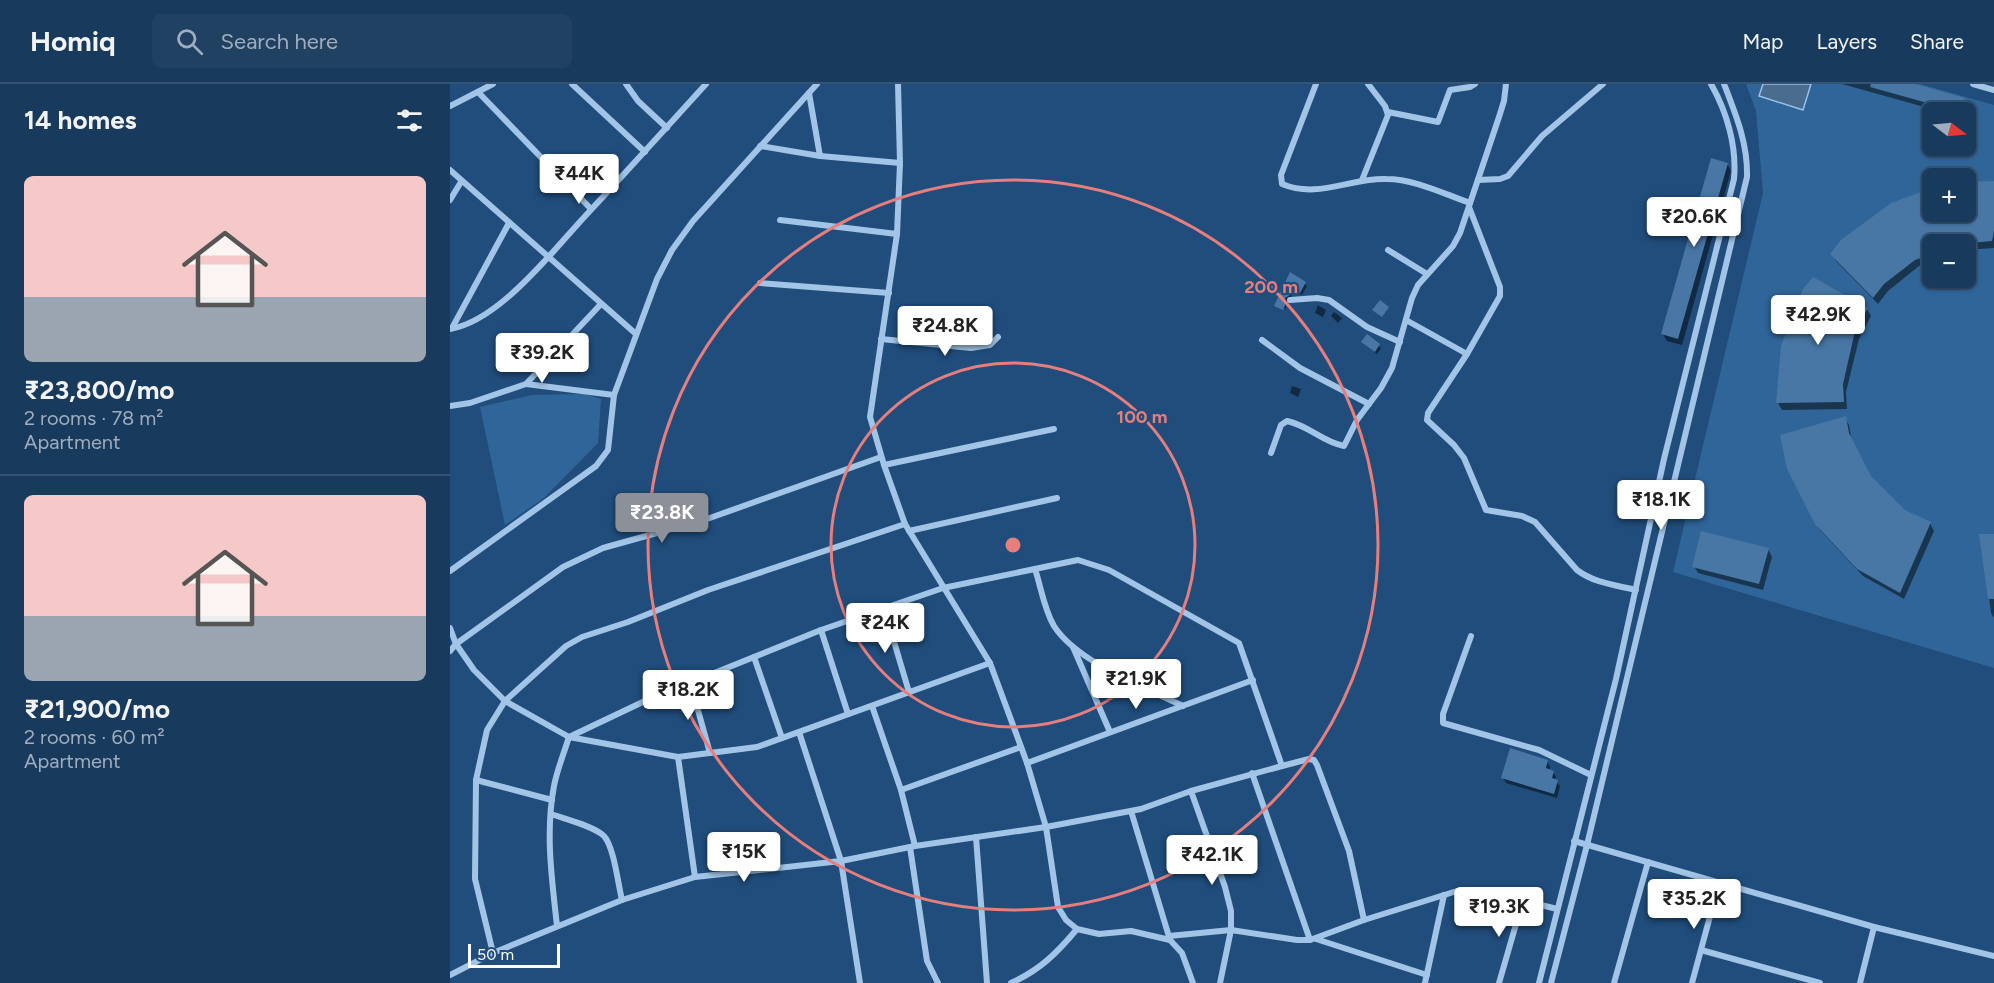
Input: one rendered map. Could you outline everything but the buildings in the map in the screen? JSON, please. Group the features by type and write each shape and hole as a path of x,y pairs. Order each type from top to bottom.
{"street":[{"path":"450,106 493,84"},
{"path":"572,84 645,152"},
{"path":"626,84 638,101 667,128"},
{"path":"451,329 483,315 524,282 706,84"},
{"path":"450,571 596,466 608,450 614,395 657,279 672,249 693,221 817,84"},
{"path":"898,84 900,163 897,234 870,417 881,457 905,524 990,663 1022,747 1046,826 1058,907 1066,920 1077,929 1099,933 1131,931 1169,938 1231,930 1297,940 1313,940 1427,975"},
{"path":"1316,84 1281,175 1281,182 1284,185 1310,191 1362,180 1404,181 1470,205"},
{"path":"1368,84 1388,112 1438,122 1450,90 1475,84"},
{"path":"1271,453 1281,424 1287,421 1306,427 1325,440 1344,446 1357,420 1387,378 1415,291 1457,240 1504,101 1506,84"},
{"path":"1478,180 1500,179 1508,176 1523,155 1542,136 1603,84"},
{"path":"1539,983 1616,679 1664,459 1734,179 1734,152 1728,126 1711,84"},
{"path":"1551,983 1587,845 1747,177 1743,138 1724,84"},
{"path":"1973,84 1994,90"},
{"path":"478,92 591,209"},
{"path":"810,93 820,156"},
{"path":"1362,180 1388,112"},
{"path":"760,146 820,156 900,163"},
{"path":"450,171 636,334"},
{"path":"450,200 461,182"},
{"path":"1470,205 1501,292 1499,300 1467,354 1426,418 1428,423 1454,445 1464,458 1486,510 1530,519 1541,527 1577,570 1584,575 1598,581 1636,590"},
{"path":"780,220 897,234"},
{"path":"451,329 509,223"},
{"path":"1388,250 1427,274"},
{"path":"760,284 889,293"},
{"path":"1290,300 1317,298 1329,300 1367,327 1400,342"},
{"path":"526,384 601,304"},
{"path":"1406,320 1467,354"},
{"path":"881,339 970,348 990,345 998,337"},
{"path":"1262,340 1300,368 1369,404"},
{"path":"450,406 470,403 526,384 614,395"},
{"path":"884,465 1054,429"},
{"path":"450,651 456,644 563,567 603,548 707,519 881,457"},
{"path":"909,531 1057,498"},
{"path":"493,953 475,879 476,780 488,730 504,701 566,646 582,637 628,622 708,590 905,524"},
{"path":"557,926 549,850 551,813 554,784 569,737 690,682 821,630 944,588 1078,560 1109,570 1239,643 1282,766"},
{"path":"1035,569 1047,611 1061,636 1088,658 1183,706"},
{"path":"884,608 909,692"},
{"path":"450,628 456,644 474,670 504,701 569,737 678,757 757,747 990,663"},
{"path":"821,630 848,714"},
{"path":"1470,636 1443,714 1444,724 1533,747 1591,776"},
{"path":"1073,647 1110,732"},
{"path":"754,657 782,738"},
{"path":"1027,763 1253,680"},
{"path":"690,682 710,753"},
{"path":"872,706 901,790 913,847 927,961 938,983"},
{"path":"800,732 841,861 860,983"},
{"path":"901,790 1022,747"},
{"path":"678,757 695,877"},
{"path":"450,975 493,953 622,900 695,877 841,861 1131,811 1252,773 1309,759 1314,760 1317,765 1349,850 1364,920"},
{"path":"1252,773 1313,940"},
{"path":"476,780 552,800"},
{"path":"1191,791 1225,887 1231,911 1231,930 1220,983"},
{"path":"1131,811 1169,938 1182,953 1193,983"},
{"path":"551,813 590,828 604,837 609,845 622,900"},
{"path":"976,837 987,983"},
{"path":"1574,841 1874,927 1994,956"},
{"path":"1614,983 1648,862"},
{"path":"1692,983 1719,883"},
{"path":"1313,940 1364,920 1456,891 1478,890 1557,909"},
{"path":"1425,983 1444,895"},
{"path":"1499,983 1523,900"},
{"path":"1860,983 1874,927"},
{"path":"1011,983 1047,962 1077,929"},
{"path":"1701,951 1820,983"},
{"path":"1783,983 1786,974"}],"shaded area":[{"path":"1746,84 1920,84 1994,105 1994,668 1673,572 1763,193 1756,111"},
{"path":"1763,84 1811,84 1803,110 1759,96"},
{"path":"585,394 601,399 598,443 544,498 505,525 480,407 532,395"}]}
